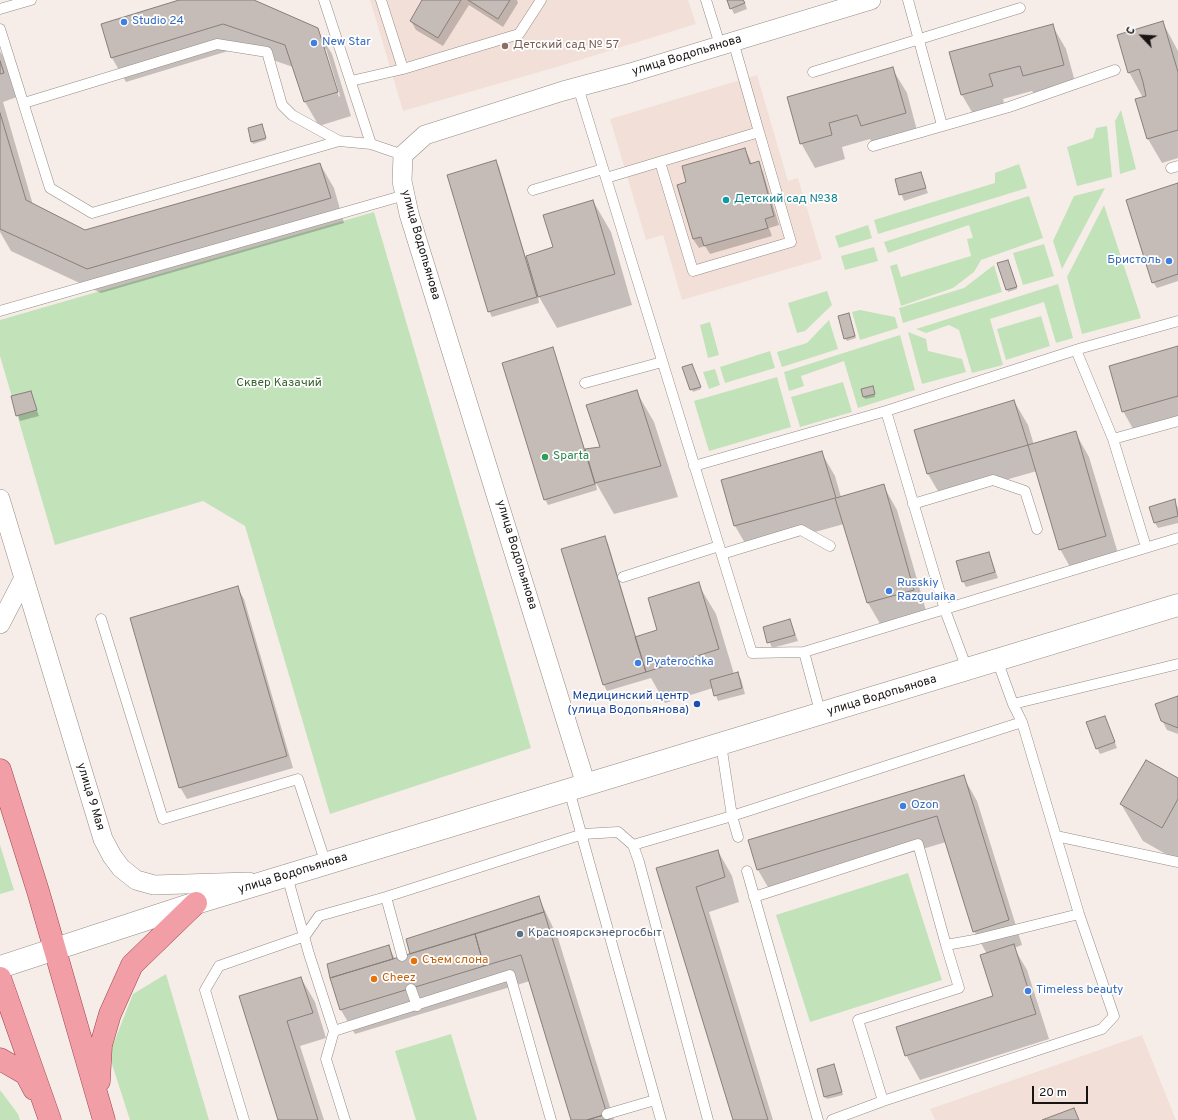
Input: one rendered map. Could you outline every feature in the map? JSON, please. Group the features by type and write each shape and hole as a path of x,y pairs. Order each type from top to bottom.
{"main road":[{"path":"0,770 55,948 104,1120"},
{"path":"98,1098 101,1045 110,1014 132,965 196,903"},
{"path":"0,978 50,1120"},
{"path":"0,1060 26,1074 50,1120"}],"street":[{"name":"улица Водопьянова","path":"578,788 412,221 402,181 403,155 425,135 578,87 630,73 871,0"},
{"name":"улица 9 Мая","path":"0,499 102,838 112,856 121,868 136,880 154,885 266,882"},
{"path":"0,624 24,578"},
{"name":"улица Водопьянова","path":"0,967 196,903 821,715 1178,605"}],"lane":[{"path":"0,9 31,0"},
{"path":"324,0 371,144"},
{"path":"381,0 402,69"},
{"path":"351,81 402,69 519,34 541,0"},
{"path":"660,162 693,271 791,242 759,132 727,43 706,0"},
{"path":"908,0 942,125"},
{"path":"813,72 1020,8"},
{"path":"0,29 50,188 92,213 339,141 371,144 403,155"},
{"path":"24,103 218,44 266,52 282,105 286,111 339,141"},
{"path":"873,146 1009,107 1115,70"},
{"path":"578,87 752,653 804,652 1178,538"},
{"path":"534,190 604,173 660,162 759,132"},
{"path":"0,311 405,195"},
{"path":"694,466 886,411 1076,350 1178,321"},
{"path":"1076,350 1114,439 1146,547"},
{"path":"585,383 662,362"},
{"path":"886,411 945,610 967,669"},
{"path":"1114,439 1178,421"},
{"path":"913,504 992,480 1025,491 1037,529"},
{"path":"623,577 720,550 801,530 830,546"},
{"path":"101,619 162,819 298,778 326,864"},
{"path":"804,652 821,715"},
{"path":"832,1120 883,1101 1102,1029 1114,1016 1079,914 1022,722 1013,704 997,660"},
{"path":"1013,704 1178,664"},
{"path":"633,845 732,816 1022,722"},
{"path":"721,744 732,816 738,837"},
{"path":"578,788 583,834 661,1120"},
{"path":"244,1120 205,990 219,966 305,936 319,916 386,897 583,834 618,832 633,845 708,1120"},
{"path":"1056,836 1178,862"},
{"path":"754,897 918,844 958,988 858,1020 883,1101"},
{"path":"747,871 818,1120"},
{"path":"288,876 334,1031 326,1059 345,1120"},
{"path":"386,897 402,956"},
{"path":"946,945 974,940 1079,914"},
{"path":"334,1031 417,1006 510,975 551,1120"},
{"path":"411,988 417,1006"},
{"path":"607,1114 655,1100"}],"shaded area":[{"name":"Детский сад № 57","path":"370,0 688,0 696,24 557,67 403,111"},
{"path":"757,75 788,181 798,178 822,259 682,300 663,235 646,240 610,119"},
{"path":"1142,1035 1176,1120 935,1120 930,1109"}],"green space":[{"path":"1121,110 1136,169 1120,174 1115,121"},
{"path":"1107,126 1112,177 1077,186 1067,147 1093,138 1096,128"},
{"path":"1019,164 1027,188 878,234 874,220 995,183 995,173"},
{"path":"1105,188 1062,269 1053,241 1074,196"},
{"path":"1029,196 1043,238 981,260 974,272 953,288 901,306 890,266 897,264 901,277 971,256 967,239 973,238 969,225 888,253 884,242"},
{"path":"1104,205 1141,318 1082,334 1067,277"},
{"name":"Сквер Казачий","path":"374,212 531,748 330,814 245,526 203,501 55,545 0,356 0,320"},
{"path":"868,225 872,238 839,248 835,236"},
{"path":"1044,244 1054,276 1023,285 1013,253"},
{"path":"874,247 878,261 845,270 841,256"},
{"path":"994,265 1002,292 903,323 899,308 964,288"},
{"path":"1058,284 1073,338 1056,343 1044,302 990,319 1003,365 972,373 959,330 949,325 926,333 916,329"},
{"path":"827,291 832,305 805,331 797,333 788,303"},
{"path":"860,310 895,317 898,328 860,340 852,312"},
{"path":"1041,316 1050,346 1006,360 997,329"},
{"path":"829,320 838,349 782,367 777,352 807,343"},
{"path":"710,322 719,355 708,358 700,325"},
{"path":"908,332 926,339 928,351 962,359 966,372 922,384"},
{"path":"900,335 915,390 858,408 844,361 801,376 804,386 789,391 784,372"},
{"path":"770,351 775,368 725,383 720,367"},
{"path":"715,369 720,385 709,389 703,372"},
{"path":"777,377 791,427 709,451 694,401"},
{"path":"843,382 852,412 800,427 791,397"},
{"path":"0,845 14,890 0,894"},
{"path":"908,873 942,980 810,1022 776,915"},
{"path":"166,974 209,1120 130,1120 109,1055 133,994"},
{"path":"451,1034 477,1120 416,1120 395,1051"},
{"path":"0,1090 18,1114 20,1120 0,1120"}],"building":[{"path":"179,0 254,0 318,28 338,92 304,102 285,45 223,24 111,58 101,24"},
{"path":"422,0 461,0 438,38 410,21"},
{"path":"468,0 510,0 498,19"},
{"path":"727,0 743,0 745,3 730,9"},
{"path":"1163,21 1178,72 1178,130 1147,139 1135,99 1146,96 1143,82 1139,69 1128,73 1117,35"},
{"path":"1053,24 1064,65 1023,76 1020,66 989,74 993,86 961,95 949,52"},
{"path":"0,61 4,73 0,74"},
{"path":"893,67 906,113 861,126 857,115 829,123 832,135 800,144 787,97"},
{"path":"0,113 26,200 85,230 320,163 331,198 87,269 0,229"},
{"path":"262,124 266,138 251,142 248,128"},
{"name":"Детский сад №38","path":"745,148 750,164 759,161 774,216 765,219 768,228 704,246 701,237 693,239 677,185 686,182 682,166"},
{"path":"496,160 537,297 488,312 447,175"},
{"path":"921,172 926,188 899,195 895,179"},
{"path":"1178,183 1178,274 1152,283 1126,200"},
{"path":"593,200 615,274 538,297 526,256 553,247 543,215"},
{"path":"1008,260 1017,287 1006,290 997,263"},
{"path":"849,313 855,336 844,339 838,316"},
{"path":"1178,346 1178,396 1122,412 1109,366"},
{"path":"553,347 595,484 544,500 502,363"},
{"path":"692,364 701,387 690,390 682,367"},
{"path":"873,386 875,394 863,397 861,389"},
{"path":"637,390 661,466 595,483 585,449 600,447 586,405"},
{"path":"31,391 37,410 16,416 11,396"},
{"path":"1014,400 1028,445 927,474 914,430"},
{"path":"1076,431 1106,536 1059,550 1028,445"},
{"path":"822,451 836,498 884,484 914,590 867,603 835,498 734,526 721,480"},
{"path":"1175,499 1178,516 1154,523 1149,507"},
{"path":"605,536 646,672 603,685 561,549"},
{"path":"989,552 995,572 962,582 956,561"},
{"path":"699,582 719,649 646,672 635,637 657,630 648,598"},
{"path":"238,586 287,756 179,788 130,618"},
{"path":"790,619 795,635 767,643 763,627"},
{"path":"738,672 742,688 714,696 710,680"},
{"path":"1178,696 1178,728 1161,721 1155,704"},
{"path":"1105,716 1115,742 1096,749 1086,722"},
{"path":"1146,760 1178,778 1178,799 1162,828 1120,804"},
{"path":"964,775 1009,920 973,932 937,816 757,870 748,840"},
{"path":"718,850 725,877 696,887 768,1120 733,1120 656,868"},
{"path":"539,896 544,912 410,954 406,939"},
{"path":"544,912 607,1114 587,1120 571,1120 521,955 484,966 475,934"},
{"path":"475,934 484,966 340,1010 330,978"},
{"path":"1014,944 1036,1014 905,1056 896,1027 993,996 980,955"},
{"path":"389,945 393,959 330,978 327,964"},
{"path":"301,977 313,1013 287,1021 318,1120 278,1120 239,996"},
{"path":"834,1064 842,1092 824,1097 817,1069"},
{"path":"1074,1108 1079,1120 1042,1120"},
{"path":"607,1114 609,1120 587,1120"}],"place":[{"name":"Studio 24","path":"124,22"},
{"name":"New Star","path":"314,43"},
{"name":"Детский сад № 57","path":"505,46"},
{"name":"Детский сад №38","path":"726,200"},
{"name":"Бристоль","path":"1169,261"},
{"name":"Sparta","path":"545,457"},
{"name":"Russkiy Razgulaika","path":"889,591"},
{"name":"Pyaterochka","path":"638,663"},
{"name":"Медицинский центр (улица Водопьянова)","path":"697,704"},
{"name":"Ozon","path":"903,806"},
{"name":"Красноярскэнергосбыт","path":"520,934"},
{"name":"Съем слона","path":"414,961"},
{"name":"Cheez","path":"374,979"},
{"name":"Timeless beauty","path":"1028,991"}]}
